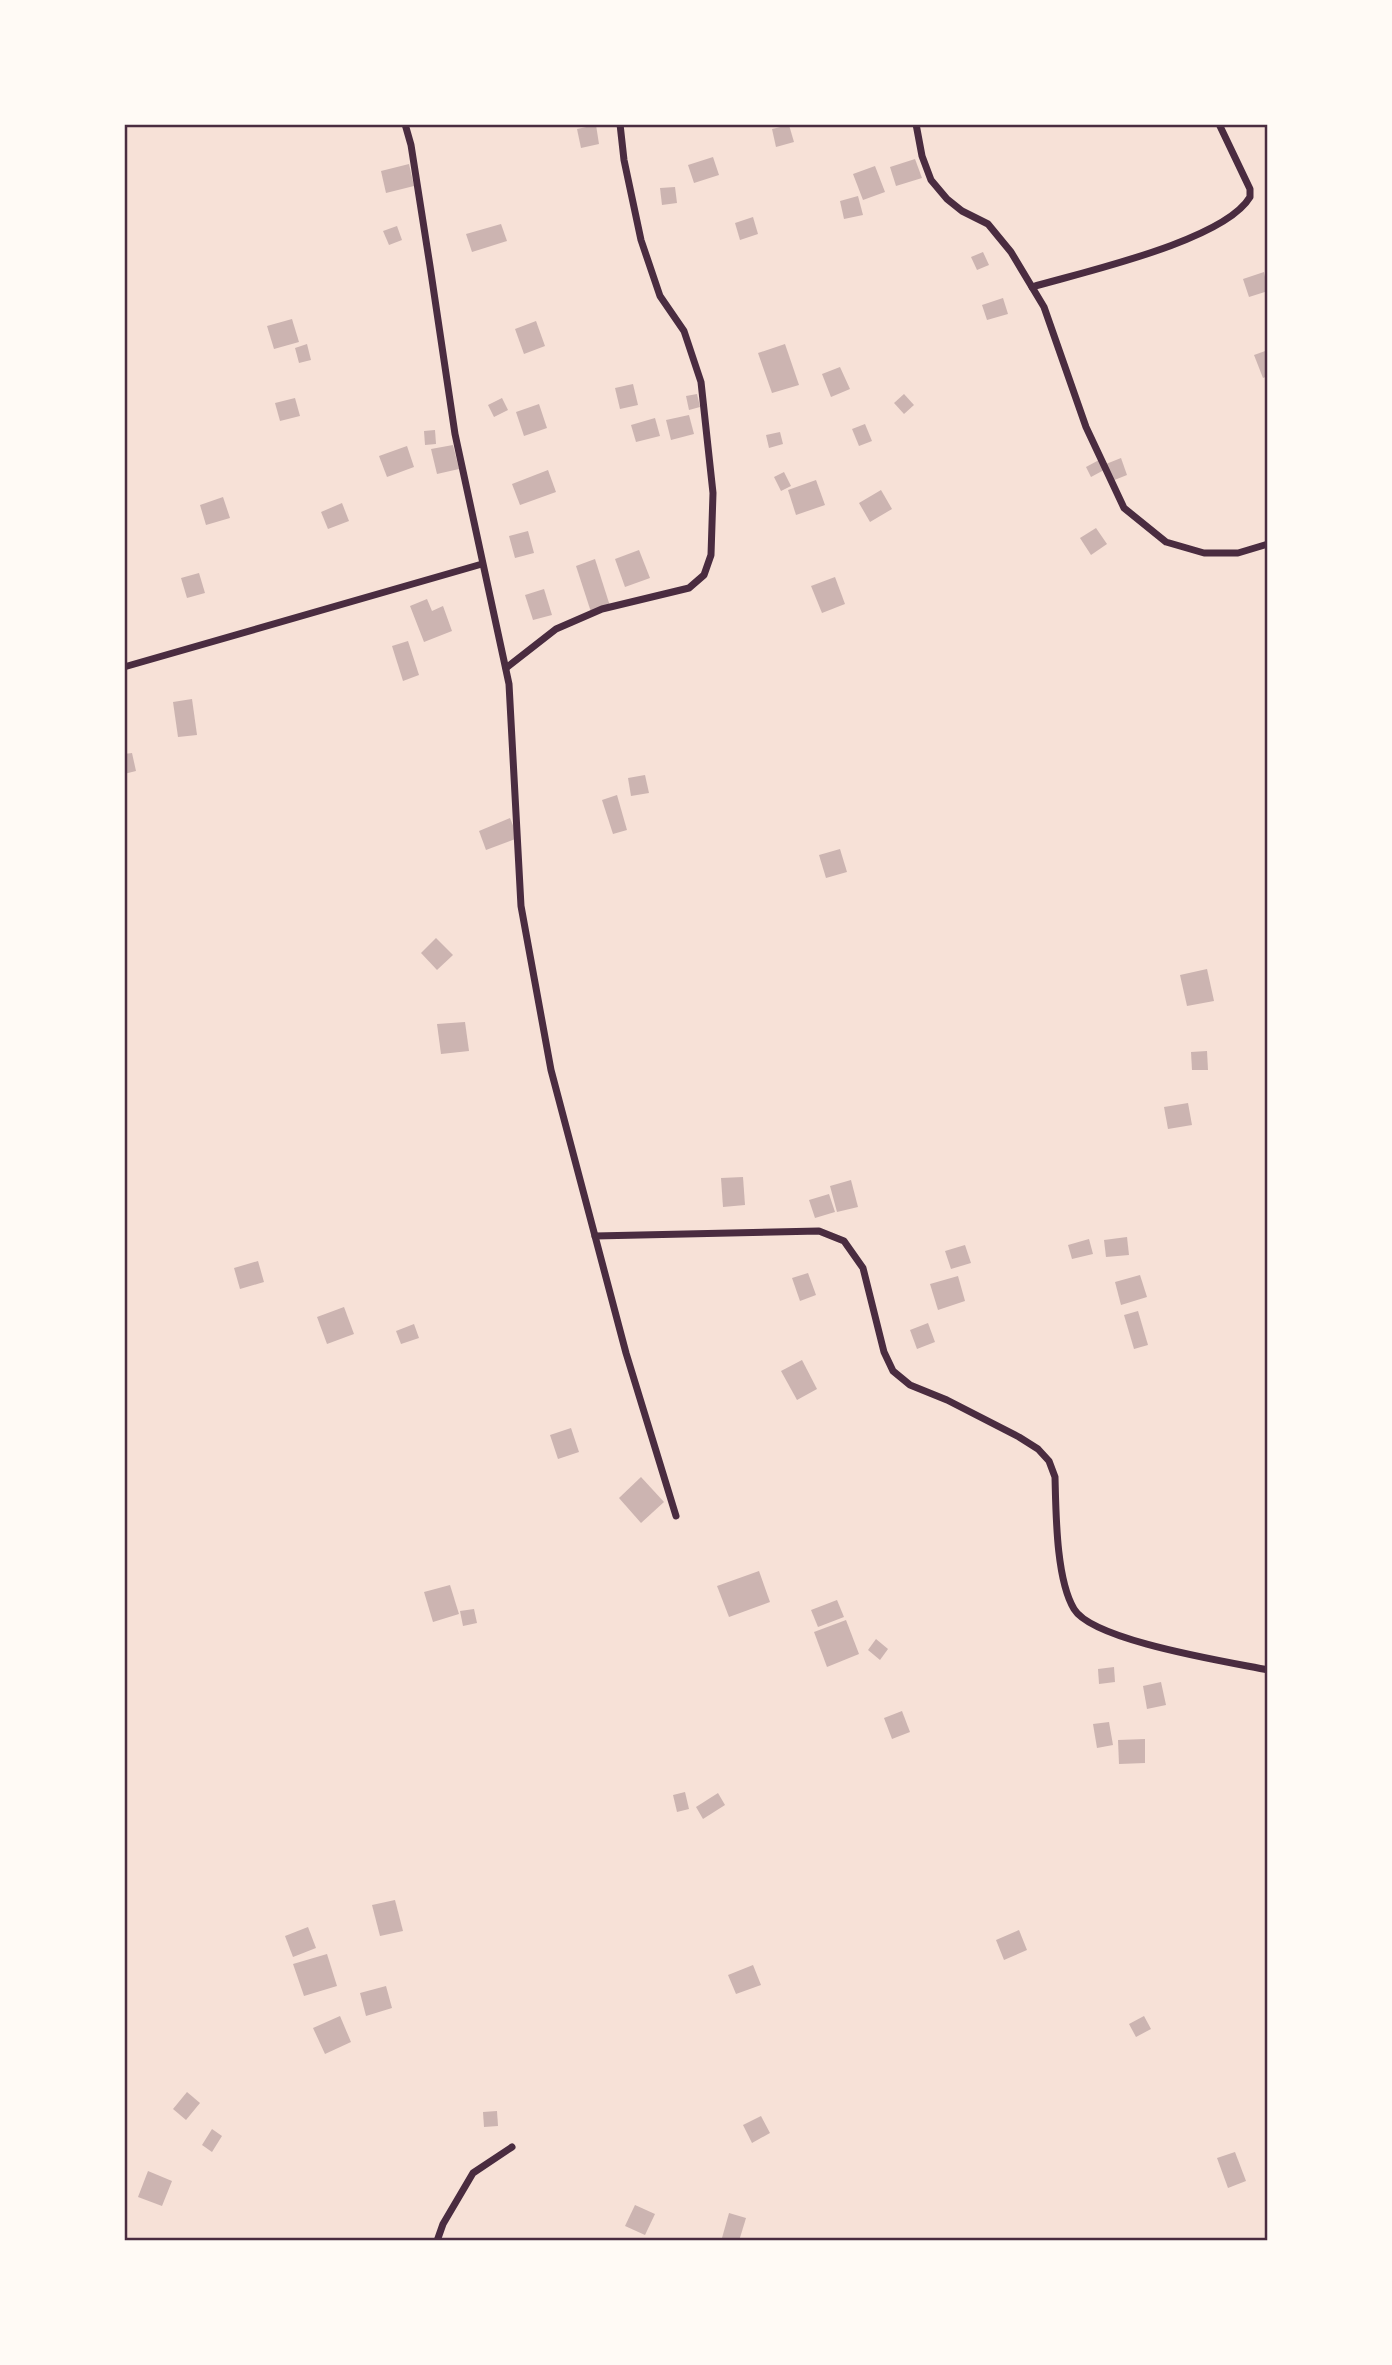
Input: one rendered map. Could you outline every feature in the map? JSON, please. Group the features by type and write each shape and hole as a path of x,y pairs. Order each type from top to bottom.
{"street":[{"path":"405,124 422,212 455,434 509,684 522,906 551,1070 626,1353 676,1516"},
{"path":"506,668 556,629 567,624 602,609 689,588 704,575 711,555 713,493 701,382 684,331 660,296 641,240 624,160 620,124"},
{"path":"916,124 930,180 962,211 988,224 1012,252 1044,307 1086,427 1124,508 1166,542 1204,553 1238,553 1268,544"},
{"path":"1032,287 1153,254 1239,212 1250,197 1250,189 1219,124"},
{"path":"124,667 482,564"},
{"path":"595,1236 819,1231 844,1241 863,1268 884,1352 893,1371 910,1385 1019,1437 1049,1461 1055,1477 1064,1588 1076,1612 1092,1625 1136,1642 1268,1670"},
{"path":"437,2241 443,2224 473,2173 512,2147"}],"building":[{"path":"596,125 599,144 581,148 577,129"},
{"path":"789,125 794,142 776,147 772,129"},
{"path":"713,157 719,175 694,183 688,165"},
{"path":"915,159 922,178 896,186 890,167"},
{"path":"409,164 414,186 386,193 381,171"},
{"path":"875,166 885,192 863,200 853,174"},
{"path":"675,187 677,203 662,205 660,188"},
{"path":"858,196 863,215 844,219 840,201"},
{"path":"753,217 758,234 740,240 735,223"},
{"path":"501,224 507,241 472,252 466,234"},
{"path":"397,226 402,240 389,245 383,231"},
{"path":"983,252 989,265 977,270 971,257"},
{"path":"1264,272 1268,291 1249,297 1243,279"},
{"path":"1003,298 1008,314 987,320 982,305"},
{"path":"292,319 299,342 274,349 267,326"},
{"path":"536,321 545,346 524,354 515,329"},
{"path":"307,344 311,360 299,363 295,348"},
{"path":"785,344 799,385 772,393 758,353"},
{"path":"1268,350 1268,376 1263,378 1254,355"},
{"path":"840,367 850,389 831,397 822,374"},
{"path":"633,384 638,405 620,409 615,388"},
{"path":"697,394 700,407 689,410 686,396"},
{"path":"904,394 914,405 904,414 894,403"},
{"path":"295,398 300,416 280,421 275,403"},
{"path":"502,398 508,410 494,417 488,405"},
{"path":"539,404 547,428 524,436 516,412"},
{"path":"689,415 694,434 671,440 666,420"},
{"path":"655,418 660,436 636,442 631,425"},
{"path":"865,424 872,441 859,446 852,429"},
{"path":"435,430 436,444 425,445 424,431"},
{"path":"780,432 783,444 769,448 766,435"},
{"path":"453,445 459,469 437,474 431,449"},
{"path":"407,446 414,467 387,477 379,456"},
{"path":"1121,458 1127,475 1112,481 1106,464"},
{"path":"1099,460 1104,470 1091,477 1086,467"},
{"path":"548,470 556,492 520,505 512,484"},
{"path":"784,472 791,486 781,491 774,477"},
{"path":"816,480 825,505 796,515 788,490"},
{"path":"881,490 892,509 870,522 859,503"},
{"path":"223,497 230,518 206,525 200,505"},
{"path":"342,503 349,521 328,529 321,512"},
{"path":"1096,528 1107,544 1091,555 1080,538"},
{"path":"528,531 534,553 515,558 509,536"},
{"path":"639,550 650,578 625,587 615,559"},
{"path":"595,559 610,606 591,612 576,566"},
{"path":"199,573 205,593 187,598 181,578"},
{"path":"835,577 845,604 822,613 811,586"},
{"path":"544,589 552,615 533,620 525,595"},
{"path":"427,599 432,611 443,606 452,631 424,642 410,606"},
{"path":"408,641 419,675 403,681 392,646"},
{"path":"192,699 197,735 178,737 173,702"},
{"path":"132,753 136,771 124,774 124,754"},
{"path":"645,775 649,793 631,796 628,778"},
{"path":"617,795 627,830 613,834 602,800"},
{"path":"510,818 518,838 486,850 479,831"},
{"path":"840,849 847,872 826,878 819,855"},
{"path":"436,938 453,955 437,970 421,953"},
{"path":"1207,969 1214,1001 1187,1006 1180,975"},
{"path":"465,1022 469,1051 441,1054 437,1024"},
{"path":"1207,1051 1208,1070 1192,1070 1191,1052"},
{"path":"1188,1103 1192,1125 1168,1129 1164,1107"},
{"path":"743,1177 745,1205 723,1207 721,1178"},
{"path":"851,1180 858,1207 837,1212 830,1186"},
{"path":"829,1194 835,1212 815,1218 809,1200"},
{"path":"1127,1237 1129,1255 1106,1257 1104,1240"},
{"path":"1089,1239 1093,1254 1072,1259 1068,1245"},
{"path":"965,1245 971,1263 951,1269 945,1251"},
{"path":"258,1261 264,1282 240,1289 234,1268"},
{"path":"808,1273 816,1295 800,1301 792,1278"},
{"path":"1140,1275 1147,1297 1121,1305 1115,1282"},
{"path":"958,1276 965,1301 938,1310 930,1284"},
{"path":"344,1307 354,1334 327,1344 317,1317"},
{"path":"1138,1311 1148,1345 1134,1349 1124,1315"},
{"path":"928,1323 935,1342 917,1349 910,1330"},
{"path":"414,1324 419,1338 401,1344 396,1331"},
{"path":"802,1360 817,1389 797,1400 781,1371"},
{"path":"571,1428 579,1452 558,1459 550,1435"},
{"path":"641,1477 664,1502 641,1523 619,1498"},
{"path":"759,1571 770,1602 729,1617 717,1586"},
{"path":"450,1585 459,1614 433,1622 424,1592"},
{"path":"837,1600 844,1617 818,1627 811,1610"},
{"path":"474,1609 477,1623 463,1626 460,1611"},
{"path":"846,1620 859,1654 827,1667 814,1632"},
{"path":"876,1639 888,1649 880,1660 868,1650"},
{"path":"1114,1667 1115,1682 1099,1684 1098,1669"},
{"path":"1161,1682 1166,1705 1147,1709 1143,1686"},
{"path":"902,1711 910,1732 892,1739 884,1718"},
{"path":"1109,1722 1113,1745 1097,1748 1093,1724"},
{"path":"1145,1739 1145,1763 1119,1764 1118,1740"},
{"path":"685,1792 689,1809 677,1812 673,1795"},
{"path":"718,1793 725,1805 703,1819 696,1807"},
{"path":"395,1900 403,1931 380,1936 372,1905"},
{"path":"308,1927 316,1948 293,1957 285,1936"},
{"path":"1019,1930 1027,1950 1004,1960 996,1940"},
{"path":"327,1954 337,1986 304,1996 293,1964"},
{"path":"753,1965 761,1985 736,1994 728,1975"},
{"path":"386,1986 392,2008 366,2016 360,1993"},
{"path":"340,2016 351,2042 325,2054 313,2028"},
{"path":"1144,2016 1151,2029 1136,2037 1129,2024"},
{"path":"187,2092 200,2103 186,2120 173,2109"},
{"path":"497,2111 498,2126 484,2127 483,2112"},
{"path":"761,2116 770,2133 752,2143 743,2125"},
{"path":"212,2129 222,2136 212,2152 202,2145"},
{"path":"1235,2152 1246,2181 1228,2188 1217,2158"},
{"path":"148,2171 172,2181 162,2206 138,2197"},
{"path":"635,2205 655,2214 645,2235 625,2226"},
{"path":"729,2213 746,2218 739,2241 722,2238"}]}
